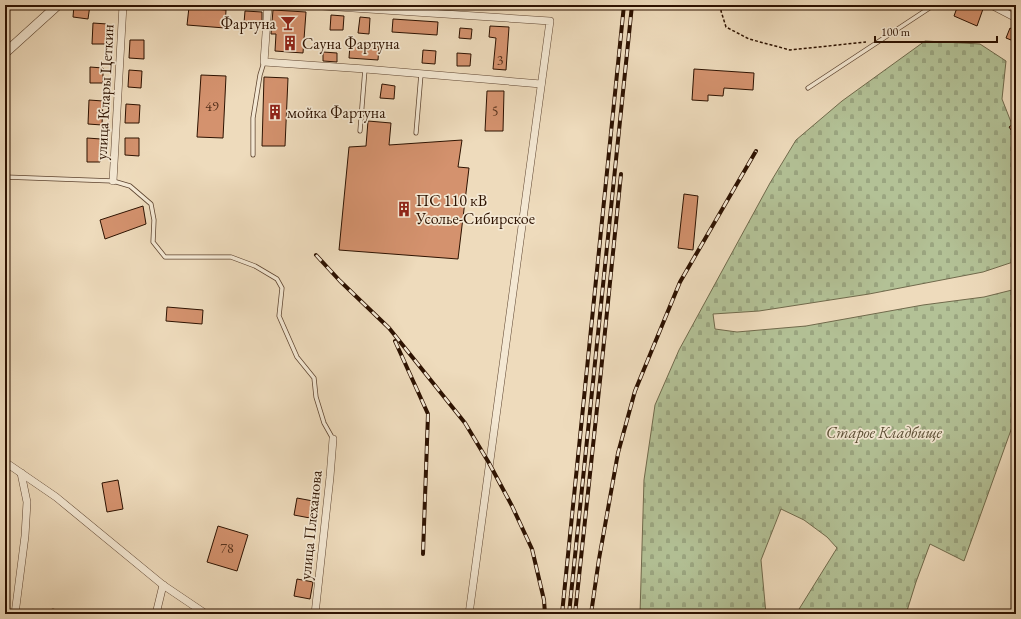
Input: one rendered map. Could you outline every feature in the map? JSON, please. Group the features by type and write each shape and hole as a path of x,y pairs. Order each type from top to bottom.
{"street":[{"path":"5,53 58,5"},
{"name":"улица Клары Цеткин","path":"113,181 123,5"},
{"path":"268,5 264,62 541,84"},
{"path":"307,5 550,21 469,614"},
{"path":"991,5 1016,18"},
{"name":"улица Плеханова","path":"316,614 333,440"},
{"path":"5,462 56,497 163,585 206,614"},
{"path":"15,614 25,536 27,502 21,474"},
{"path":"156,614 163,585"}],"lane":[{"path":"808,88 934,5"},
{"path":"253,155 253,118 260,75 264,62"},
{"path":"360,131 365,69"},
{"path":"416,133 421,74"},
{"path":"5,177 113,181 130,186 151,204 154,220 153,242 165,257 231,258 255,266 277,279 282,288 279,316 296,357 314,378 316,397 324,423 333,440"}],"path":[{"path":"722,5 721,11 726,27 749,39 790,50 879,41"}],"green space":[{"name":"Старое Кладбище","path":"925,41 980,44 1006,61 1002,99 1011,122 1013,162 1016,165 1016,261 983,272 869,294 759,311 713,314 715,329 737,332 806,326 923,305 984,297 1016,289 1016,416 964,561 930,544 906,614 796,614 837,548 827,537 804,520 781,509 761,560 766,614 640,614 644,480 655,405 679,350 770,183 796,140 842,101"}],"building":[{"path":"74,5 90,5 88,19 73,17"},
{"path":"958,5 972,5 983,9 977,26 954,16"},
{"path":"189,7 226,10 225,28 187,25"},
{"name":"Фартуна","path":"273,10 306,12 303,53 275,51 276,34 271,34"},
{"path":"245,11 262,12 262,25 244,23"},
{"path":"331,15 344,16 343,30 330,30"},
{"path":"360,17 370,18 369,34 358,33"},
{"path":"393,19 438,22 437,35 392,32"},
{"path":"93,23 107,24 106,44 92,44"},
{"path":"490,26 509,27 506,70 493,69 496,38 489,37"},
{"path":"460,28 472,29 471,39 459,38"},
{"path":"1010,28 1016,31 1016,42 1006,38"},
{"path":"130,40 144,40 144,59 129,58"},
{"path":"350,45 379,46 378,60 349,58"},
{"path":"423,50 436,51 435,64 422,63"},
{"path":"323,52 337,53 337,62 323,61"},
{"path":"457,53 471,54 470,66 457,66"},
{"path":"90,67 103,68 103,83 90,83"},
{"path":"694,69 754,73 753,90 724,88 723,96 708,95 708,101 692,100"},
{"path":"129,70 142,71 141,88 128,87"},
{"path":"201,75 226,76 223,138 197,137"},
{"name":"мойка Фартуна","path":"264,77 288,78 285,146 262,146"},
{"path":"382,84 395,86 394,99 380,98"},
{"path":"487,91 504,91 503,131 485,131"},
{"path":"89,100 103,101 102,125 88,124"},
{"path":"126,104 140,105 139,123 125,123"},
{"name":"ПС 110 кВ Усолье-Сибирское","path":"368,121 391,123 389,145 462,140 458,167 469,168 458,259 339,250 349,147 366,146"},
{"path":"1016,122 1016,137 1009,127"},
{"path":"87,138 101,139 100,162 87,162"},
{"path":"125,138 139,138 139,156 125,155"},
{"path":"684,194 698,196 693,250 678,248"},
{"path":"143,206 146,224 105,239 100,220"},
{"path":"167,307 203,310 202,324 166,321"},
{"path":"118,480 123,509 107,512 102,483"},
{"path":"297,498 313,501 310,518 294,515"},
{"path":"218,526 248,535 237,571 207,562"},
{"path":"297,579 313,582 310,599 294,596"}],"railway":[{"path":"562,614 624,5"},
{"path":"569,614 632,5"},
{"path":"591,614 599,559 618,453 635,391 680,282 756,151"},
{"path":"575,614 621,174"},
{"path":"316,255 340,281 389,328 465,423 512,506 532,549 544,600 545,614"},
{"path":"395,341 428,414 423,554"}],"place":[{"name":"Фартуна","path":"288,23"},
{"name":"Сауна Фартуна","path":"290,43"},
{"name":"мойка Фартуна","path":"275,112"},
{"name":"ПС 110 кВ Усолье-Сибирское","path":"404,209"}]}
